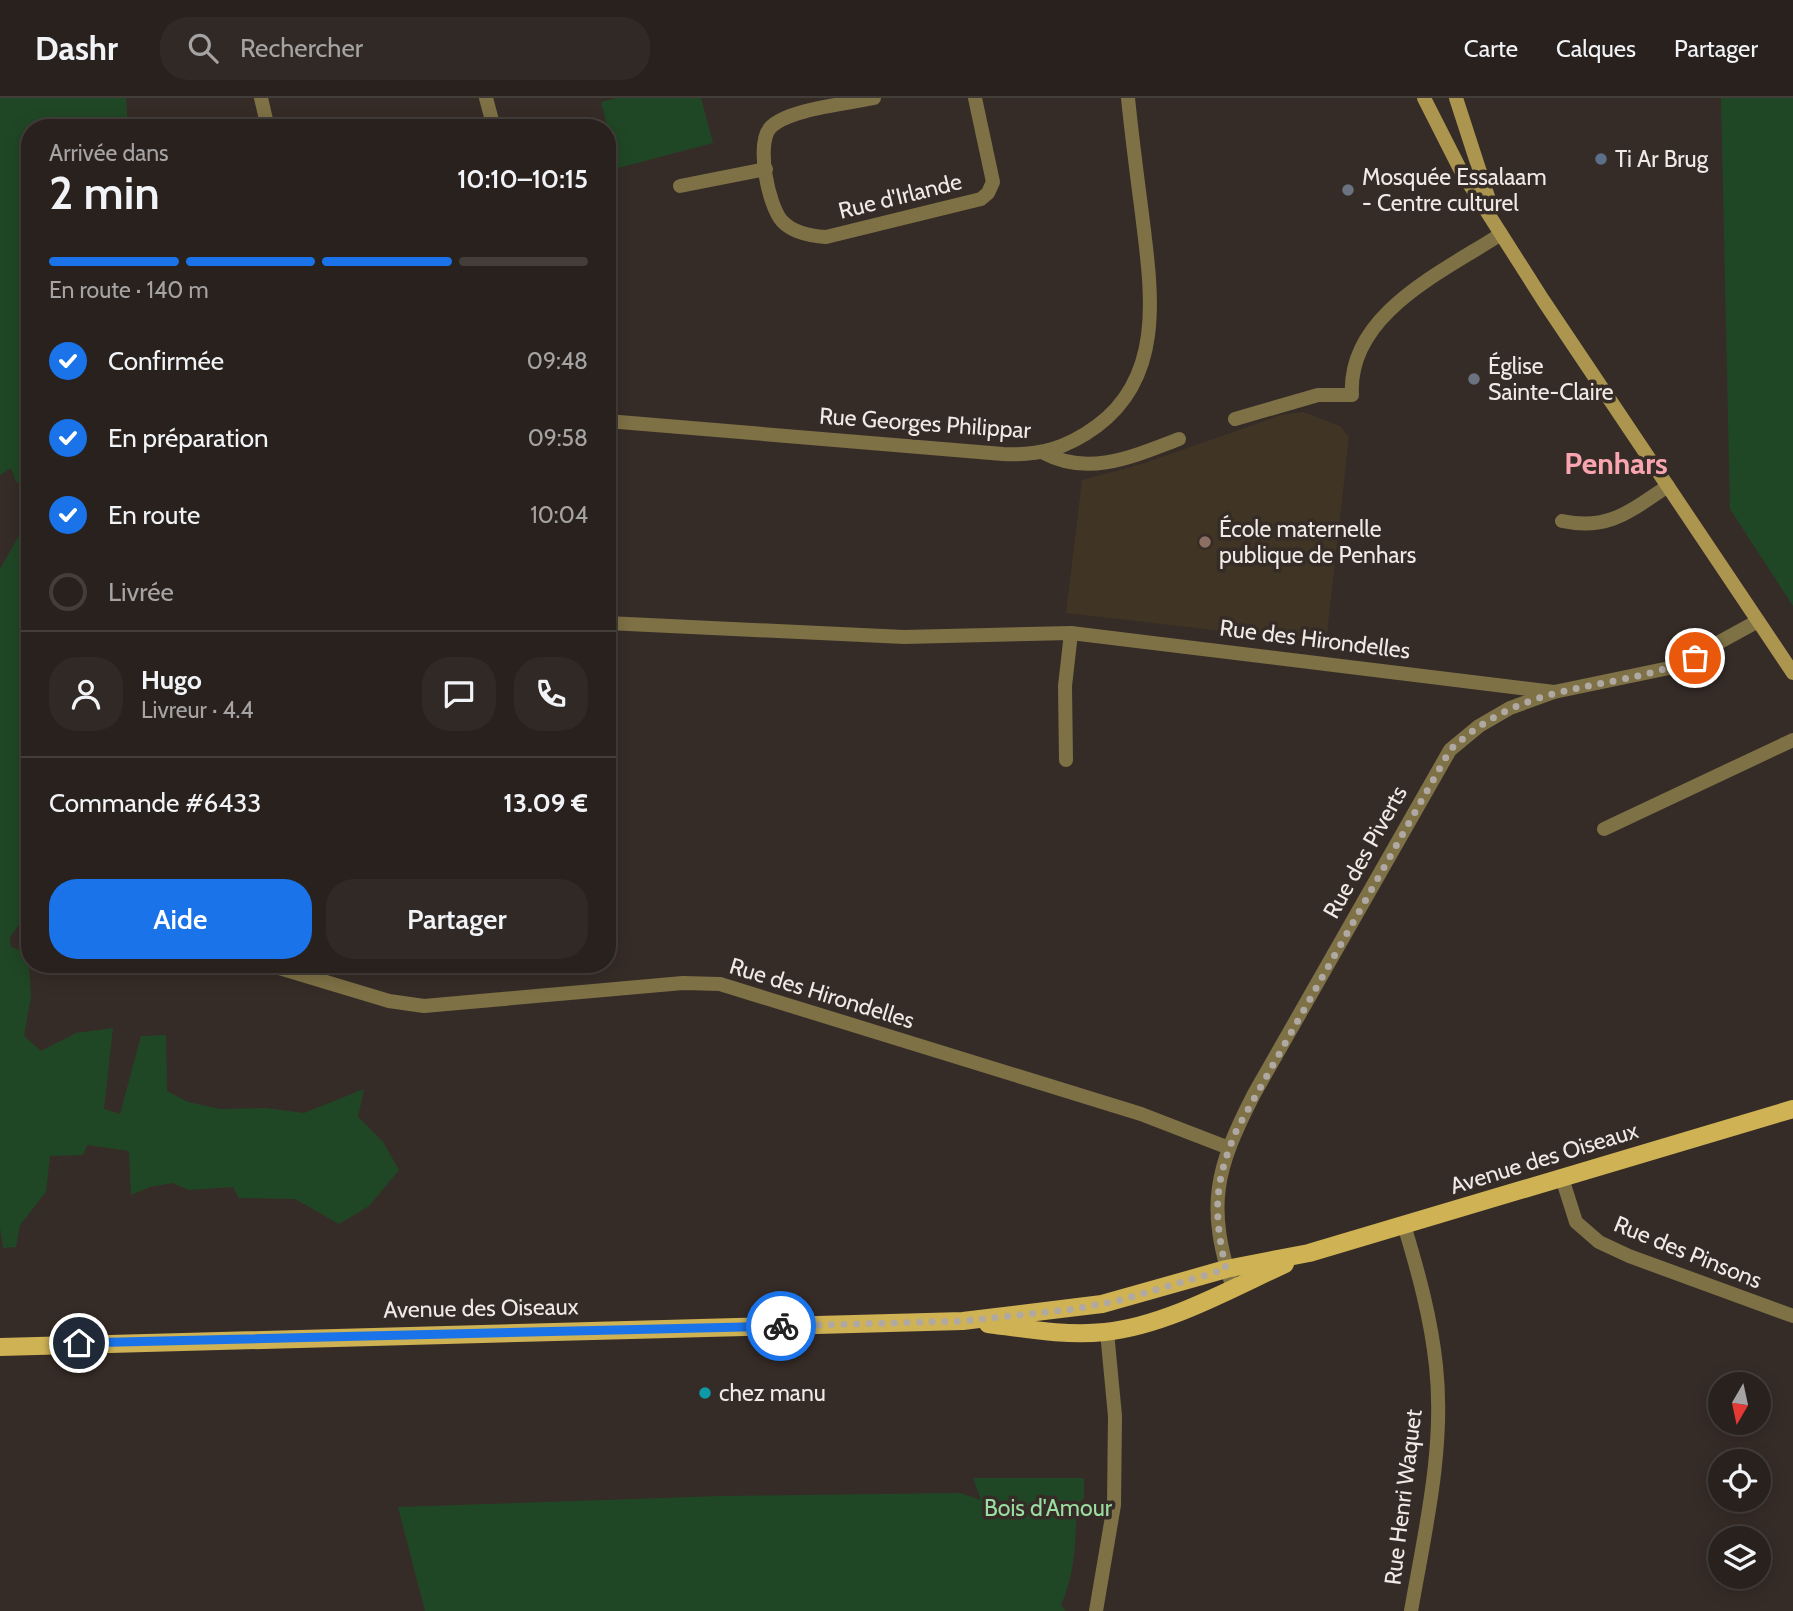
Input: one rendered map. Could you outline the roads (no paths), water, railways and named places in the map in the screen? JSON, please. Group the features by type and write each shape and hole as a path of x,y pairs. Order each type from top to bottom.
{"main road":[{"name":"Avenue des Oiseaux","path":"0,1347 387,1334 963,1321 1102,1304 1226,1269 1309,1253 1793,1109"},
{"name":"Avenue des Oiseaux","path":"963,1321 1052,1332 1107,1332 1164,1317 1233,1289 1309,1253"}],"street":[{"path":"261,98 266,119"},
{"path":"486,98 492,119"},
{"name":"Rue d'Irlande","path":"874,98 782,118 764,138 766,169 775,211 782,220 804,234 826,237 981,199 993,182 975,98"},
{"name":"Rue Georges Philippar","path":"616,422 1003,454 1044,453 1075,442 1112,414 1129,392 1144,358 1151,295 1128,98"},
{"path":"1424,98 1456,162 1501,234 1793,673"},
{"path":"1456,98 1501,234"},
{"path":"680,186 766,169"},
{"path":"1235,419 1318,395 1352,395 1355,359 1376,323 1401,301 1501,234"},
{"path":"1044,453 1071,465 1087,465 1126,459 1179,439"},
{"path":"1562,521 1591,524 1611,521 1668,486"},
{"name":"Rue des Piverts","path":"1233,1289 1217,1230 1216,1199 1229,1148 1254,1094 1450,750 1494,717 1554,692 1674,667 1758,621"},
{"name":"Rue des Hirondelles","path":"616,623 904,637 1071,634 1554,692"},
{"path":"1066,760 1065,686 1071,634"},
{"path":"1604,829 1793,740"},
{"name":"Rue des Hirondelles","path":"295,973 389,1001 424,1006 683,983 720,985 1141,1114 1229,1148"},
{"name":"Rue des Pinsons","path":"1562,1178 1576,1222 1600,1242 1629,1256 1793,1316"},
{"name":"Rue Henri Waquet","path":"1404,1225 1420,1280 1437,1383 1433,1475 1411,1611"},
{"path":"1096,1611 1110,1539 1114,1494 1115,1416 1107,1332"}],"place":[{"name":"Ti Ar Brug","path":"1601,159"},
{"name":"Mosquée Essalaam - Centre culturel","path":"1348,190"},
{"name":"Église Sainte-Claire","path":"1474,379"},
{"name":"École maternelle publique de Penhars","path":"1205,542"},
{"name":"chez manu","path":"705,1393"}],"district":[{"name":"Penhars","path":"1616,463"}],"park label":[{"name":"Bois d'Amour","path":"1048,1508"}]}
